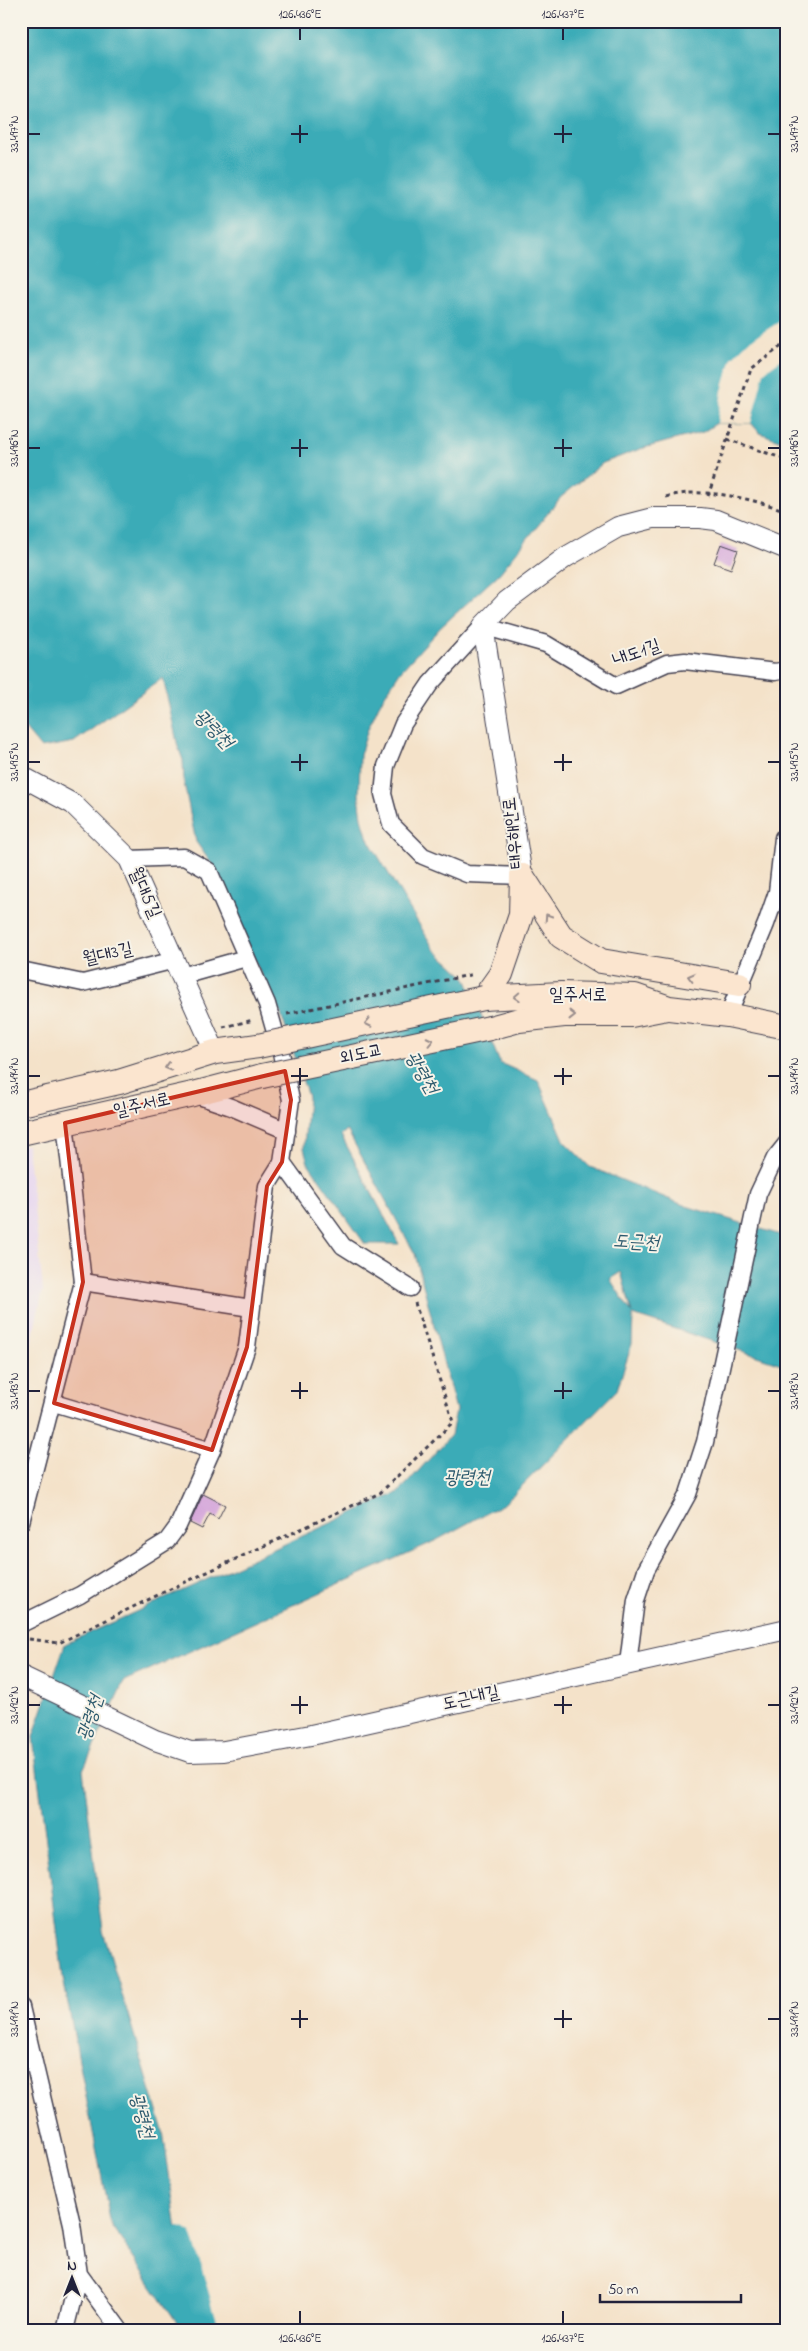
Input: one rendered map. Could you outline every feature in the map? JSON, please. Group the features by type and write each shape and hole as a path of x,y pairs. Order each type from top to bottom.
{"main road":[{"path":"522,876 561,936 601,962 739,984"},
{"path":"484,998 501,974 521,915 522,876"},
{"name":"일주서로","path":"484,998 561,994 635,996 669,1008 728,1015 787,1027"},
{"name":"외도교","path":"258,1046 484,998"},
{"name":"일주서로","path":"490,1028 518,1020 564,1015 631,1015 669,1008"},
{"name":"외도교","path":"262,1076 490,1028"},
{"name":"일주서로","path":"21,1104 119,1082 215,1052 258,1046"},
{"name":"일주서로","path":"21,1133 193,1094 262,1076"}],"street":[{"name":"태우해안로","path":"483,626 522,876 467,874 424,856 391,824 384,794 386,766 403,724 430,684 483,626 508,601 566,557 618,527 653,518 716,520 787,549"},
{"name":"내도1길","path":"483,626 546,644 616,686 667,663 685,661 775,672 787,670"},
{"name":"월대5길","path":"21,776 73,804 129,859 215,1052"},
{"path":"728,1015 739,984 766,924 777,892 783,838 787,837"},
{"path":"21,1624 74,1598 167,1541 178,1526 212,1450 247,1347 267,1186 282,1162 287,1131 291,1100 281,1053 267,1004 209,871 184,857 129,859"},
{"name":"월대3길","path":"21,970 82,983 246,958"},
{"path":"193,1094 231,1107 287,1131"},
{"path":"21,1522 54,1403 83,1282 65,1123"},
{"path":"628,1664 636,1600 646,1570 688,1494 705,1442 719,1385 758,1194 775,1158 787,1143"},
{"path":"282,1162 343,1246 410,1288"},
{"path":"83,1282 251,1308"},
{"path":"54,1403 212,1450"},
{"name":"도근내길","path":"28,1679 155,1740 190,1752 224,1752 311,1735 787,1629"},
{"path":"21,2007 72,2224 79,2274 65,2330"},
{"path":"79,2274 120,2330"}],"path":[{"path":"700,518 751,369 787,342"},
{"path":"727,439 787,460"},
{"path":"285,1014 473,974"},
{"path":"21,1638 59,1643 166,1591 380,1493 453,1422 410,1288"}],"highlighted area":[{"path":"285,1071 291,1100 282,1162 267,1186 247,1347 212,1450 54,1403 83,1282 65,1123"}],"shaded area":[{"path":"27,1145 43,1290 21,1388 21,1146"}],"water":[{"name":"도근천","path":"21,21 787,21 787,443 760,433 751,423 717,423 703,432 640,449 603,463 561,497 499,574 441,627 400,672 380,703 368,729 360,755 359,795 362,818 368,839 434,949 466,978 500,1063 538,1080 565,1142 590,1167 686,1206 787,1237 787,1366 633,1315 632,1344 617,1390 505,1503 435,1541 124,1681 83,1770 103,1931 163,2131 181,2258 202,2330 182,2330 111,2225 63,1978 33,1737 65,1644 399,1492 451,1435 456,1410 415,1254 347,1130 341,1135 399,1244 365,1244 308,1163 304,1148 308,1097 281,1014 251,954 213,866 196,842 184,783 183,760 178,747 163,678 74,742 41,748 21,724","holes":["621,1272 632,1313 610,1279"]}],"pier":[{"path":"787,317 787,355 764,372 751,423 717,423 722,391 732,358 749,341"}],"building":[{"path":"721,544 738,550 731,569 714,563"},
{"path":"203,1494 225,1505 218,1519 210,1514 202,1529 190,1523"}],"waterway":[{"name":"광령천","path":"177,2244 202,2330"}]}
